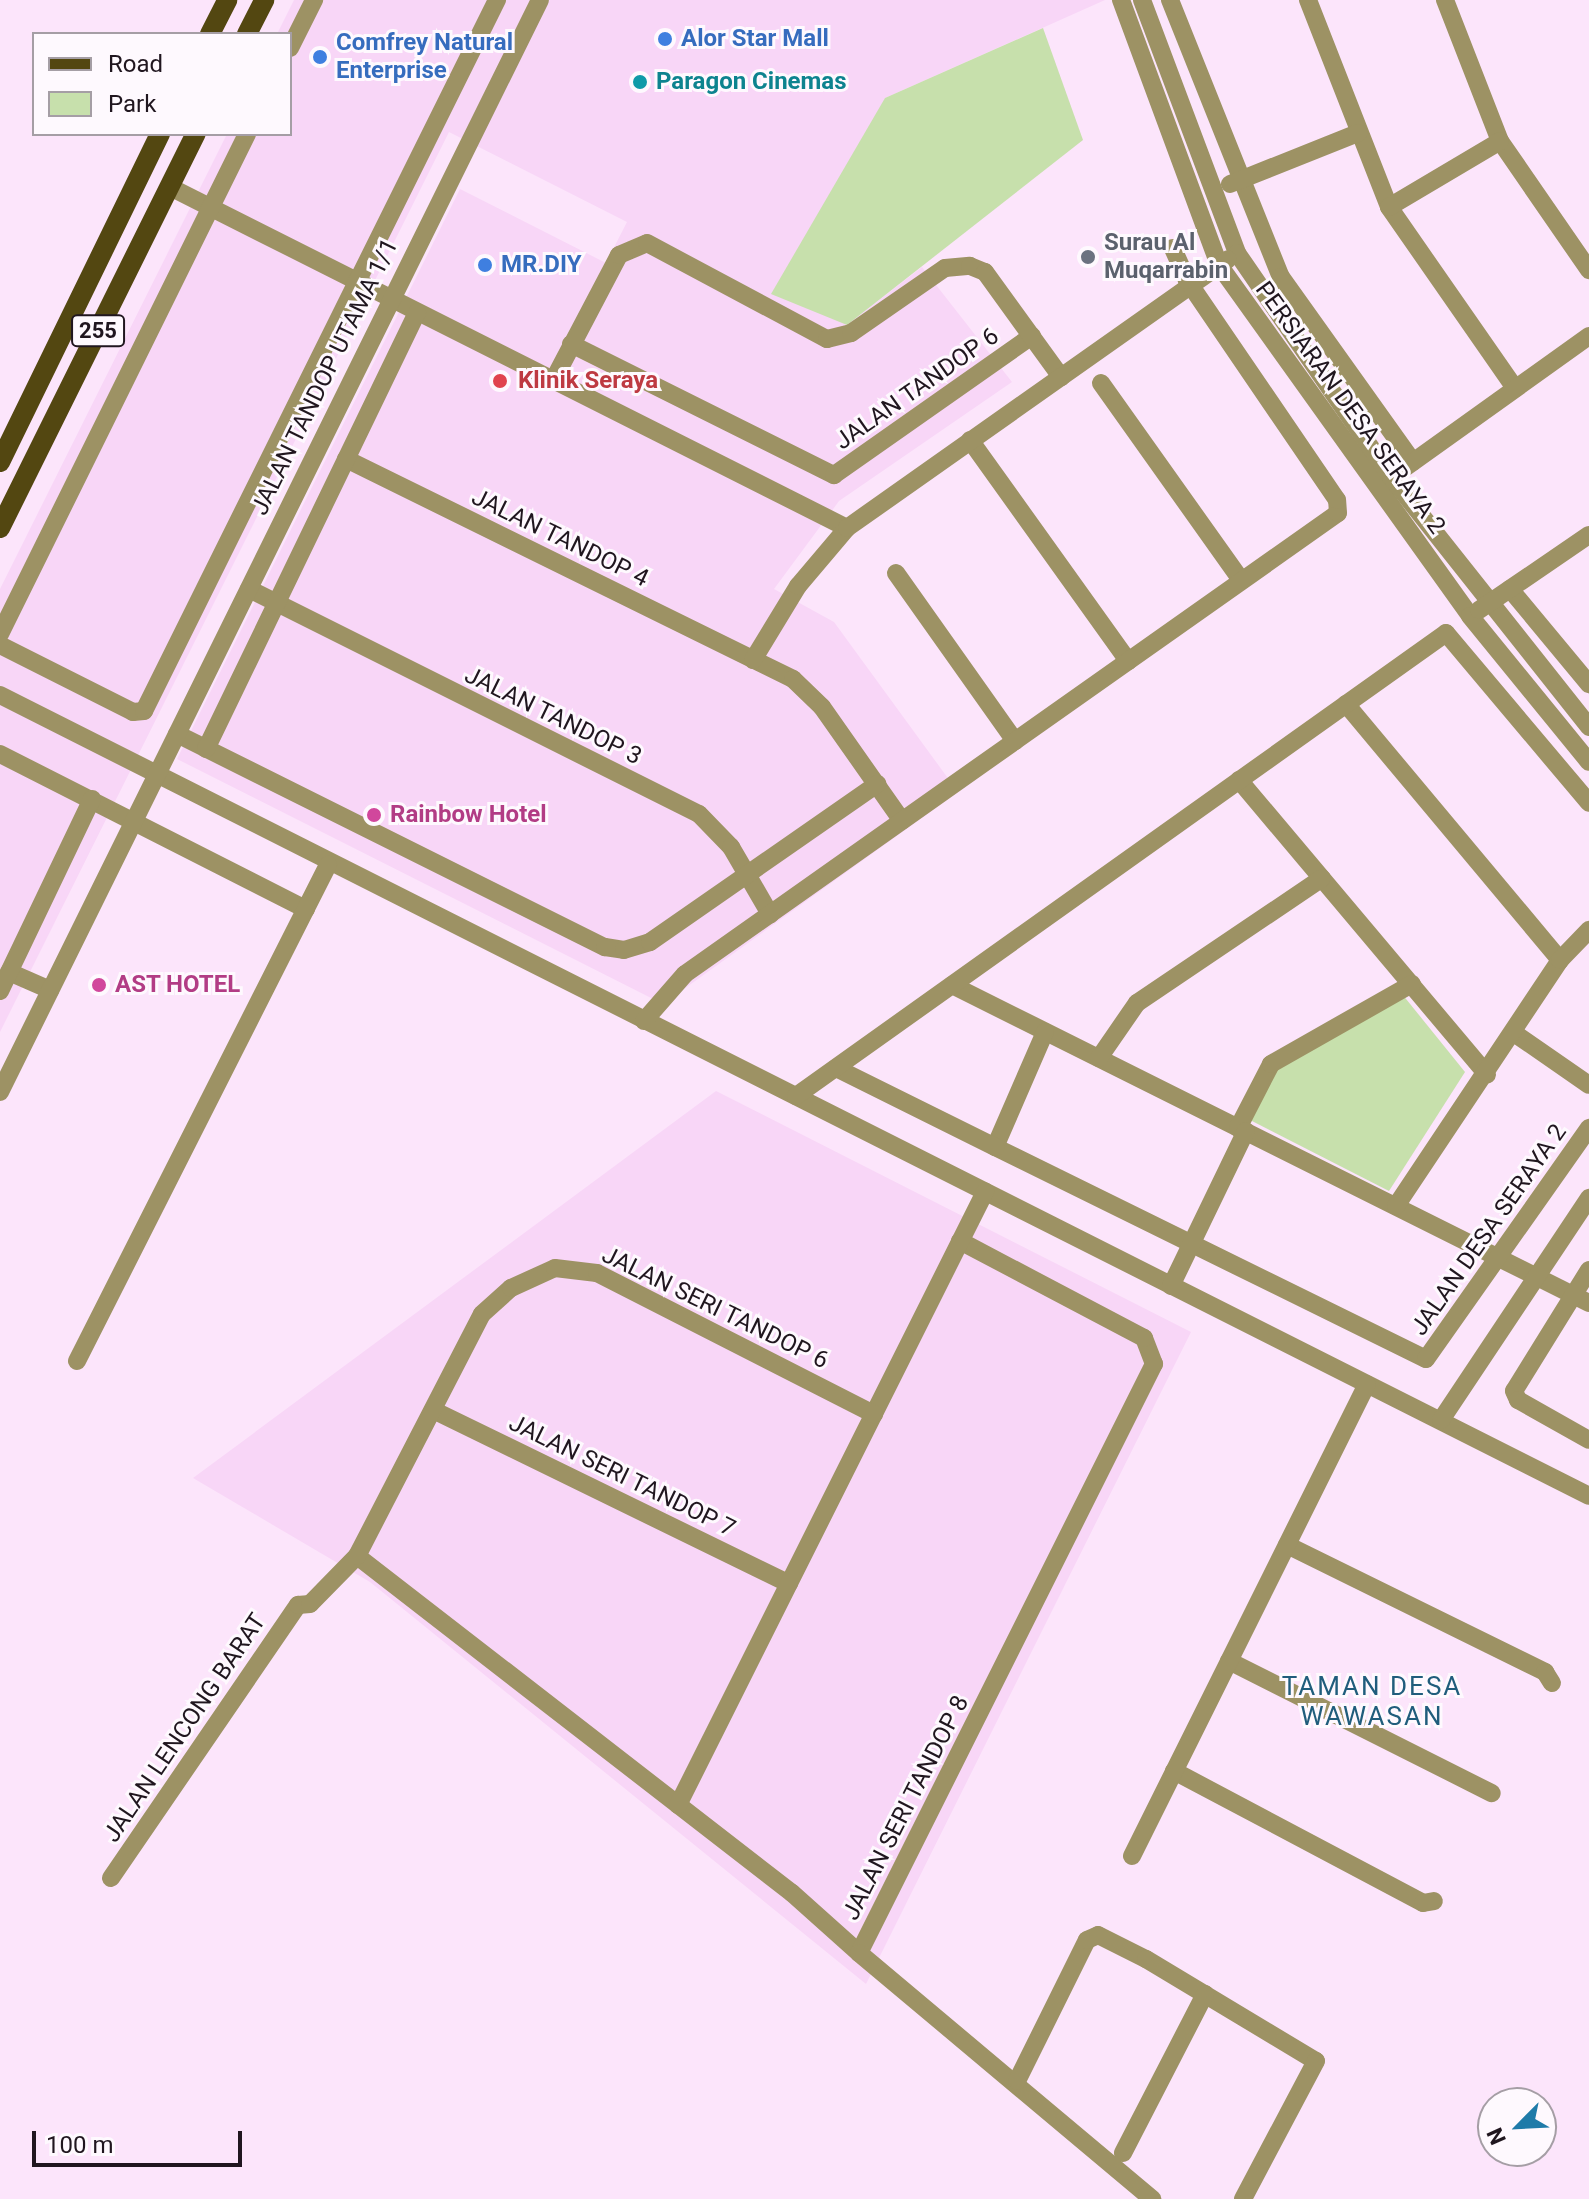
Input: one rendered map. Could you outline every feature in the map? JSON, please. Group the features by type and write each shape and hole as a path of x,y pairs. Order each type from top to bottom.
{"main road":[{"path":"211,32 227,0"},
{"path":"248,32 264,0"},
{"name":"255","path":"2,450 159,136"},
{"name":"255","path":"0,528 195,136"}],"street":[{"path":"292,44 314,0"},
{"path":"0,645 133,712 144,711 497,0"},
{"name":"JALAN TANDOP UTAMA 1/1","path":"0,1092 540,0"},
{"name":"PERSIARAN DESA SERAYA 2","path":"1121,0 1219,265 1470,616 1589,762"},
{"name":"PERSIARAN DESA SERAYA 2","path":"1142,0 1237,253 1391,477 1486,605 1589,727"},
{"path":"1170,0 1239,180 1281,277 1413,462"},
{"path":"1308,0 1389,207 1515,388"},
{"path":"1445,0 1500,141 1589,270"},
{"path":"1215,190 1358,133"},
{"path":"0,634 246,136"},
{"path":"1389,207 1500,141"},
{"path":"170,187 808,505 847,528"},
{"path":"554,379 619,255 647,243 827,339 851,333 945,268 970,266 985,272 1061,377"},
{"path":"644,1021 685,974 1340,507 1190,285 1173,248"},
{"path":"753,660 798,586 847,528 1237,253"},
{"path":"206,749 417,312"},
{"name":"JALAN TANDOP 6","path":"571,344 824,475 841,473 1032,336"},
{"path":"1391,477 1589,336"},
{"path":"1101,383 1241,580"},
{"path":"970,440 1128,661"},
{"name":"JALAN TANDOP 4","path":"346,459 753,660 808,691 902,821"},
{"path":"808,505 824,475"},
{"path":"1470,616 1589,535"},
{"path":"896,573 1015,741"},
{"name":"JALAN TANDOP 3","path":"249,589 699,814 746,871 770,914"},
{"path":"1510,589 1589,684"},
{"path":"796,1096 1446,633 1589,803"},
{"path":"0,695 328,865 796,1096 1589,1496"},
{"path":"1346,704 1560,960"},
{"path":"177,734 605,947 650,942 746,871 877,784"},
{"path":"0,754 134,819 306,909"},
{"path":"1239,780 1487,1074"},
{"path":"0,991 92,799"},
{"path":"77,1361 328,865"},
{"path":"1099,1058 1137,1003 1322,878"},
{"path":"1396,1206 1487,1074 1560,960 1589,930"},
{"path":"9,972 50,990"},
{"path":"1171,1286 1271,1064 1412,984"},
{"path":"952,985 1581,1298"},
{"path":"995,1147 1045,1032"},
{"path":"1514,1033 1589,1085"},
{"path":"836,1068 1190,1247"},
{"name":"JALAN DESA SERAYA 2","path":"1190,1247 1426,1359 1502,1259 1589,1128"},
{"path":"678,1805 985,1192"},
{"path":"1441,1420 1589,1198"},
{"name":"JALAN SERI TANDOP 8","path":"357,1556 678,1805 859,1953 1154,1364 1144,1338 960,1241"},
{"name":"JALAN SERI TANDOP 6","path":"298,1605 310,1604 357,1556 489,1306 555,1268 626,1286 874,1414"},
{"path":"1589,1270 1581,1298 1514,1395 1589,1440"},
{"path":"1132,1856 1367,1384"},
{"name":"JALAN SERI TANDOP 7","path":"433,1410 789,1584"},
{"path":"1287,1545 1545,1672 1552,1683"},
{"name":"JALAN LENCONG BARAT","path":"111,1878 298,1605"},
{"path":"1229,1661 1492,1793"},
{"path":"1174,1771 1423,1903 1434,1901"},
{"path":"1017,2081 1094,1935 1313,2056 1318,2067 1243,2199"},
{"path":"859,1953 1017,2081 1152,2199"},
{"path":"1123,2153 1205,1994"}],"shaded area":[{"path":"294,0 1105,0 885,98 847,325 922,267 1012,382 839,501 774,589 834,622 958,792 663,1004 177,759 460,189 606,263 627,222 449,132 0,1032 0,589 226,136 292,136 292,32 278,32"},
{"path":"716,1091 1191,1332 866,1984 370,1582 193,1478"}],"green space":[{"path":"1043,28 1083,140 847,325 771,294 885,98"},
{"path":"1398,989 1465,1072 1389,1191 1250,1120 1276,1067"}],"place":[{"name":"Alor Star Mall","path":"665,39"},
{"name":"Comfrey Natural Enterprise","path":"320,57"},
{"name":"Paragon Cinemas","path":"640,82"},
{"name":"Surau Al Muqarrabin","path":"1088,257"},
{"name":"MR.DIY","path":"485,265"},
{"name":"Klinik Seraya","path":"500,381"},
{"name":"Rainbow Hotel","path":"374,815"},
{"name":"AST HOTEL","path":"99,985"}],"district":[{"name":"TAMAN DESA WAWASAN","path":"1372,1702"}]}
